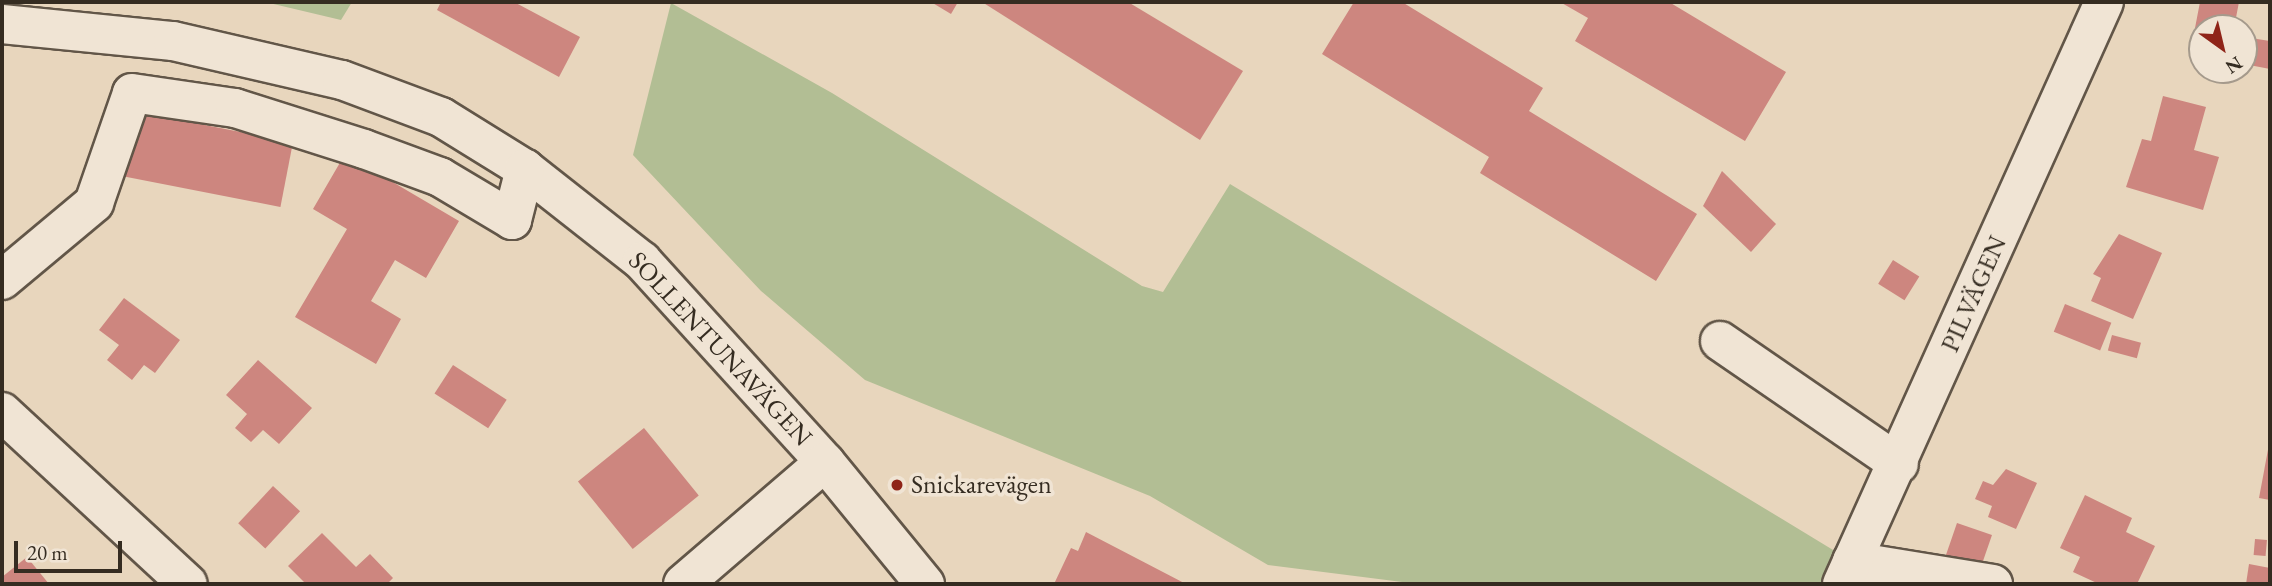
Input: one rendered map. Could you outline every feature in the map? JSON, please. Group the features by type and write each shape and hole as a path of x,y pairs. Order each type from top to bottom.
{"street":[{"name":"PILVÄGEN","path":"1847,573 1899,464 2104,2"},
{"name":"SOLLENTUNAVÄGEN","path":"2,24 173,41 342,80 441,117 525,169 642,261 825,462 925,584"},
{"path":"2,280 94,203 132,93 235,108 364,149 440,177 512,220 525,169"},
{"path":"1720,341 1899,464"},
{"path":"2,412 188,584"},
{"path":"683,584 825,462"},
{"path":"1847,573 1993,584"}],"green space":[{"path":"265,2 352,2 341,20"},
{"path":"671,3 832,93 1142,286 1163,292 1230,184 1838,553 1826,584 1418,584 1268,565 1150,496 865,380 761,291 633,155"}],"building":[{"path":"441,2 514,2 580,37 559,77 437,10"},
{"path":"931,2 958,2 951,14"},
{"path":"982,2 1128,2 1243,71 1200,140"},
{"path":"1354,2 1402,2 1543,88 1529,111 1697,214 1656,281 1480,173 1489,157 1322,54"},
{"path":"1560,2 1669,2 1786,72 1745,141 1575,41 1588,18"},
{"path":"2200,2 2239,2 2237,14 2198,14"},
{"path":"2258,39 2270,41 2270,69 2258,67"},
{"path":"2163,96 2206,107 2194,150 2219,157 2203,210 2126,187 2142,139 2151,141"},
{"path":"133,111 293,142 280,207 120,176"},
{"path":"345,154 459,221 426,278 395,260 371,301 401,319 376,364 295,317 347,229 313,209"},
{"path":"1722,171 1776,224 1751,252 1703,206"},
{"path":"2119,234 2162,253 2133,319 2091,301 2101,278 2093,274"},
{"path":"1893,260 1919,276 1904,300 1878,284"},
{"path":"124,298 180,340 155,373 144,365 132,380 107,360 119,345 99,330"},
{"path":"2065,304 2111,323 2100,351 2054,332"},
{"path":"2112,335 2141,343 2137,358 2108,350"},
{"path":"258,360 312,408 279,444 263,430 251,442 235,428 247,414 226,395"},
{"path":"453,365 507,400 488,428 434,394"},
{"path":"644,428 699,496 633,549 578,481"},
{"path":"2270,439 2270,500 2259,498"},
{"path":"2006,469 2037,483 2016,529 1988,517 1992,506 1975,499 1983,481 1993,485"},
{"path":"273,486 300,511 265,549 238,523"},
{"path":"2085,495 2132,518 2126,532 2155,546 2137,584 2099,584 2073,572 2080,557 2060,548"},
{"path":"1957,523 1992,535 1980,569 1945,557"},
{"path":"1086,532 1186,584 1054,584 1071,548 1078,551"},
{"path":"322,533 356,567 370,554 393,578 387,584 306,584 288,566"},
{"path":"2255,539 2267,540 2266,556 2254,555"},
{"path":"27,557 49,584 2,584 2,577"},
{"path":"2249,564 2270,568 2270,584 2246,584"}],"place":[{"name":"Snickarevägen","path":"897,485"}]}
